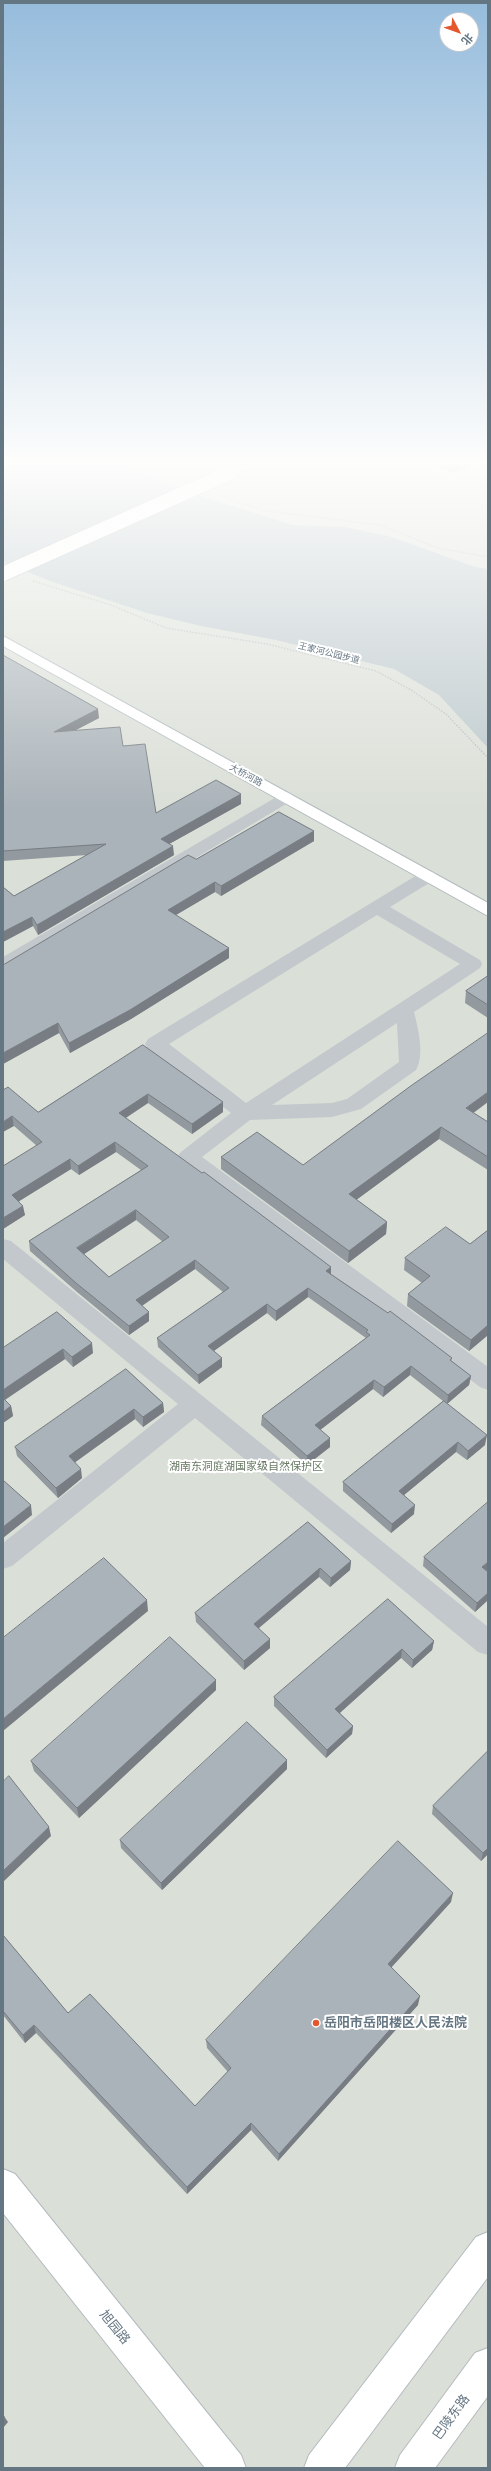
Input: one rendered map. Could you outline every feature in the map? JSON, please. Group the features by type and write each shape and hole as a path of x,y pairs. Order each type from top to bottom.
{"street":[{"name":"大桥河路","path":"3,640 488,910"},
{"path":"3,964 285,797"},
{"path":"404,1010 409,1032 409,1065 354,1104 332,1110 245,1113 155,1044 428,876"},
{"path":"377,907 481,968"},
{"path":"481,968 404,1010 245,1113 188,1157 488,1380"},
{"path":"3,1247 194,1405 488,1643"},
{"path":"3,1558 194,1405"},
{"name":"旭园路","path":"3,2186 228,2468"},
{"path":"322,2468 488,2249"},
{"name":"巴陵东路","path":"413,2468 488,2366"}],"path":[{"name":"王家河公园步道","path":"32,580 111,605 166,628 267,644 376,672 411,690 446,714 488,758"}],"green space":[{"name":"湖南东洞庭湖国家级自然保护区","path":"3,580 488,580 488,2468 3,2468"}],"shaded area":[{"path":"48,580 488,580 488,748 439,695 394,669 276,640 201,626 147,613"}],"building":[{"path":"3,655 98,709 54,732 120,727 123,746 145,744 156,813 216,780 241,794 161,839 173,846 37,925 32,917 3,932 3,887 14,896 106,844 3,851"},
{"path":"279,812 314,831 221,886 215,882 168,910 229,948 130,1010 69,1043 58,1023 3,1053 3,965 188,855 196,859"},
{"path":"488,976 488,1005 466,991"},
{"path":"488,1033 488,1092 466,1108 488,1122 488,1157 441,1127 349,1194 387,1222 349,1251 221,1157 257,1132 303,1165 412,1085"},
{"path":"143,1045 223,1102 192,1124 148,1094 119,1113 202,1173 204,1172 331,1267 326,1271 388,1313 390,1311 452,1358 450,1360 471,1376 448,1395 411,1366 384,1387 374,1380 315,1425 330,1438 307,1456 262,1416 370,1335 366,1332 368,1330 308,1288 276,1311 267,1304 208,1346 222,1358 198,1375 157,1338 229,1288 195,1260 136,1300 149,1312 129,1326 76,1283 29,1241 148,1166 115,1142 78,1166 70,1159 12,1195 23,1206 3,1218 3,1166 42,1142 12,1116 3,1122 3,1090 8,1087 38,1112","holes":["136,1210 169,1237 109,1277 77,1248"]},
{"path":"446,1227 470,1244 488,1230 488,1325 471,1340 408,1294 430,1276 405,1258"},
{"path":"57,1312 92,1343 72,1357 63,1349 3,1390 3,1348"},
{"path":"126,1369 163,1403 143,1417 134,1409 69,1456 81,1469 56,1488 15,1447"},
{"path":"3,1398 11,1406 3,1412"},
{"path":"444,1401 487,1435 468,1451 458,1442 399,1491 415,1505 392,1524 343,1482"},
{"path":"3,1480 31,1505 3,1527"},
{"path":"488,1502 488,1562 482,1567 488,1572 488,1593 477,1603 424,1557"},
{"path":"308,1522 351,1561 331,1578 320,1568 254,1624 270,1639 244,1661 195,1613"},
{"path":"104,1558 147,1600 3,1719 3,1638"},
{"path":"388,1599 434,1641 413,1660 402,1649 335,1709 353,1726 327,1750 274,1697"},
{"path":"170,1637 216,1680 77,1808 31,1761"},
{"path":"247,1722 287,1760 161,1883 120,1840"},
{"path":"488,1751 488,1848 483,1853 433,1806"},
{"path":"9,1776 49,1827 3,1871 3,1782"},
{"name":"岳阳市岳阳楼区人民法院","path":"398,1841 453,1893 388,1964 420,1996 279,2154 251,2123 187,2187 34,2025 23,2035 3,2011 3,1935 68,2013 90,1994 195,2106 231,2068 206,2040"}],"place":[{"name":"岳阳市岳阳楼区人民法院","path":"316,2023"}]}
